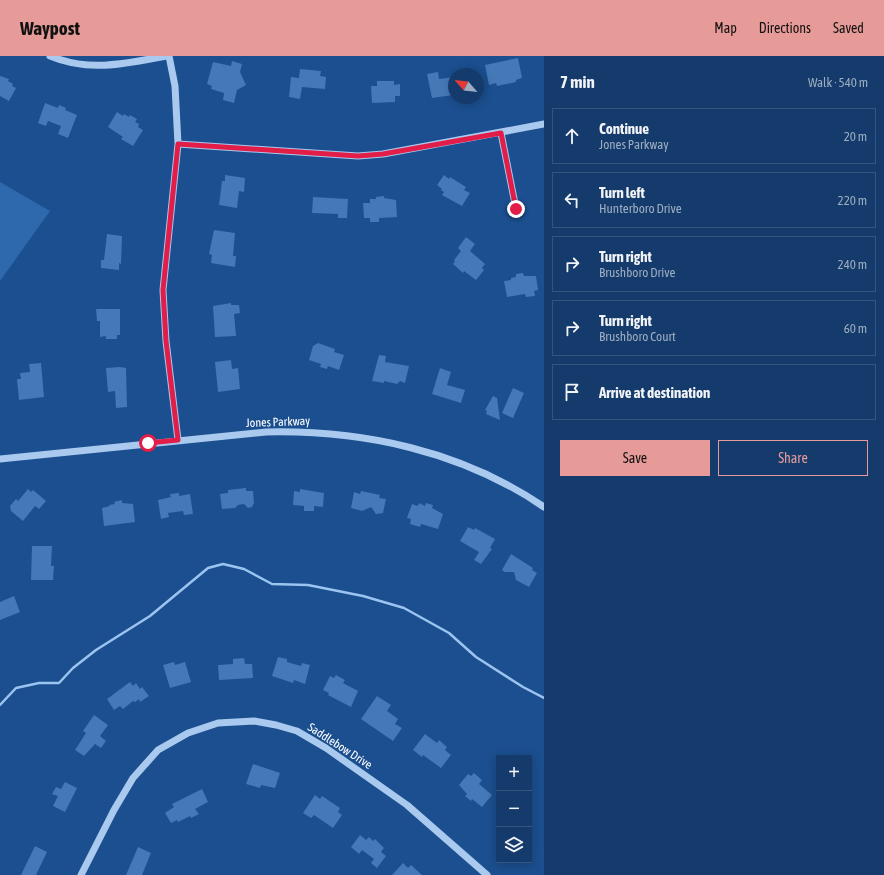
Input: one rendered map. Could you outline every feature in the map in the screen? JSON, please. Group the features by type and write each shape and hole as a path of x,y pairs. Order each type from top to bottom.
{"street":[{"path":"50,56 67,63 90,66 107,66 168,56 175,86 178,144 163,290 166,341 178,440"},
{"path":"178,144 358,156 383,154 544,124"},
{"path":"501,133 517,214"},
{"name":"Jones Parkway","path":"0,459 178,440 266,432 308,431 357,436 400,444 434,453 468,466 544,507"},
{"name":"Saddlebow Drive","path":"81,875 133,778 158,750 188,733 218,723 254,721 297,731 326,748 407,805 487,875"}],"shaded area":[{"path":"0,182 50,211 0,281"}],"building":[{"path":"518,58 522,78 516,80 516,82 497,86 496,83 489,85 485,65"},
{"path":"232,61 242,64 240,72 246,85 237,90 234,103 223,100 224,93 211,89 212,86 207,84 213,62 231,66"},
{"path":"300,69 321,71 320,76 326,77 325,89 302,87 300,99 289,97 291,77 299,78"},
{"path":"438,72 439,79 448,78 448,96 432,98 427,74"},
{"path":"0,76 9,79 8,81 16,88 9,101 0,96"},
{"path":"377,81 394,81 394,85 400,84 400,96 395,96 395,102 372,103 371,86 377,86"},
{"path":"45,103 58,108 59,105 66,108 65,110 77,115 68,138 58,134 61,126 48,121 46,126 38,123"},
{"path":"117,112 123,116 124,114 129,117 130,115 137,119 135,122 139,124 138,127 143,130 133,146 121,139 123,137 108,127"},
{"path":"225,175 245,178 244,192 239,191 237,208 219,205 222,181 225,181"},
{"path":"444,175 466,187 464,190 470,193 462,206 442,195 444,192 437,185"},
{"path":"384,196 384,198 396,200 397,217 379,218 379,222 370,222 370,218 364,218 363,203 370,203 370,199 376,199 376,197"},
{"path":"313,197 348,199 347,218 338,218 338,214 312,213"},
{"path":"214,230 235,233 233,256 236,256 235,267 211,263 212,255 209,254"},
{"path":"107,234 122,236 121,264 119,263 119,270 101,268 101,260 104,260"},
{"path":"466,237 475,244 470,251 485,264 482,268 484,270 476,280 464,271 463,273 453,264 455,261 454,260 461,251 458,248"},
{"path":"523,273 524,276 536,276 538,290 534,291 535,296 526,297 525,294 507,297 504,281 511,280 511,278 516,277 516,274"},
{"path":"231,303 231,305 239,305 240,313 234,314 236,336 215,337 213,306"},
{"path":"96,309 120,309 120,335 117,335 117,339 106,339 106,336 100,337 100,321 97,321"},
{"path":"318,343 335,349 334,352 344,355 339,370 328,366 327,369 320,367 321,364 309,360 313,346"},
{"path":"379,355 386,356 385,362 409,366 405,383 400,381 397,384 384,381 384,383 372,381"},
{"path":"231,360 232,369 238,368 240,389 218,392 215,362"},
{"path":"41,363 44,397 19,400 17,379 21,379 20,373 30,372 29,364"},
{"path":"106,368 126,368 127,407 116,408 115,391 108,392"},
{"path":"440,368 451,372 447,385 465,390 461,403 432,394"},
{"path":"513,388 524,393 513,418 502,413"},
{"path":"493,396 497,398 500,420 486,414 487,411 485,410"},
{"path":"246,488 246,491 253,491 254,503 252,507 248,508 244,504 238,505 235,508 222,509 220,494 228,493 228,490"},
{"path":"28,489 31,492 33,490 46,501 39,509 35,506 23,521 11,511 10,506 16,499 18,501"},
{"path":"300,489 324,493 323,507 314,506 314,511 304,511 304,506 293,505 294,491 300,492"},
{"path":"361,491 380,495 379,498 386,499 383,513 376,514 371,507 362,511 351,508 354,492 360,494"},
{"path":"179,493 179,496 190,494 193,514 184,515 183,511 168,513 169,517 161,519 158,500 171,497 170,494"},
{"path":"122,500 122,503 133,504 135,522 104,526 102,508"},
{"path":"419,503 425,506 426,503 433,505 432,508 443,514 438,529 421,524 420,527 410,524 411,519 407,518 412,504 418,506"},
{"path":"468,527 474,530 475,528 495,539 490,548 492,549 481,564 474,560 479,552 460,541"},
{"path":"32,546 52,546 51,566 54,566 53,580 31,580"},
{"path":"511,554 533,568 532,570 537,573 529,587 516,580 514,572 505,572 502,570"},
{"path":"14,596 20,612 0,620 0,602"},
{"path":"278,657 287,659 287,662 301,666 302,663 310,665 305,684 294,680 293,683 272,676"},
{"path":"244,658 245,664 252,664 253,678 219,680 218,665 233,664 233,659"},
{"path":"174,662 175,665 185,662 191,682 170,688 163,665"},
{"path":"336,675 345,680 343,683 358,691 351,707 328,695 329,693 323,690 330,676 334,678"},
{"path":"130,682 133,686 136,683 140,689 142,687 149,696 140,702 139,699 135,702 133,701 123,709 120,706 114,710 107,699"},
{"path":"377,696 391,705 387,711 398,719 395,724 402,728 393,741 361,719"},
{"path":"94,715 108,725 100,736 106,741 101,748 95,744 84,756 75,750 86,733 83,731"},
{"path":"425,734 437,743 439,740 447,747 445,750 451,755 441,768 423,755 422,757 413,750"},
{"path":"253,764 280,773 275,788 261,785 260,788 246,784"},
{"path":"474,773 482,780 479,784 492,795 482,807 472,799 471,801 465,796 467,794 459,785 468,774 471,776"},
{"path":"65,782 77,788 65,812 53,806 58,796 52,794 56,787 61,789"},
{"path":"202,789 208,802 195,809 199,814 191,818 190,816 178,822 177,820 171,823 165,813 174,807 172,804"},
{"path":"315,795 320,799 322,796 340,808 338,812 342,815 333,828 314,815 311,818 303,813"},
{"path":"360,835 366,840 369,837 373,841 375,839 384,848 381,852 386,856 377,868 371,863 374,859 362,850 359,854 351,847"},
{"path":"35,846 47,852 36,875 21,875"},
{"path":"138,847 151,853 142,875 126,875"},
{"path":"403,863 408,868 411,865 422,875 392,875"}],"waterway":[{"path":"0,705 16,688 39,683 59,683 73,668 96,650 150,616 208,568 223,564 244,569 272,584 308,585 363,596 404,608 449,633 476,657 523,687 544,698"}],"route":[{"path":"148,443 178,440 166,341 163,290 178,144 358,156 383,154 501,133 516,209"}]}
